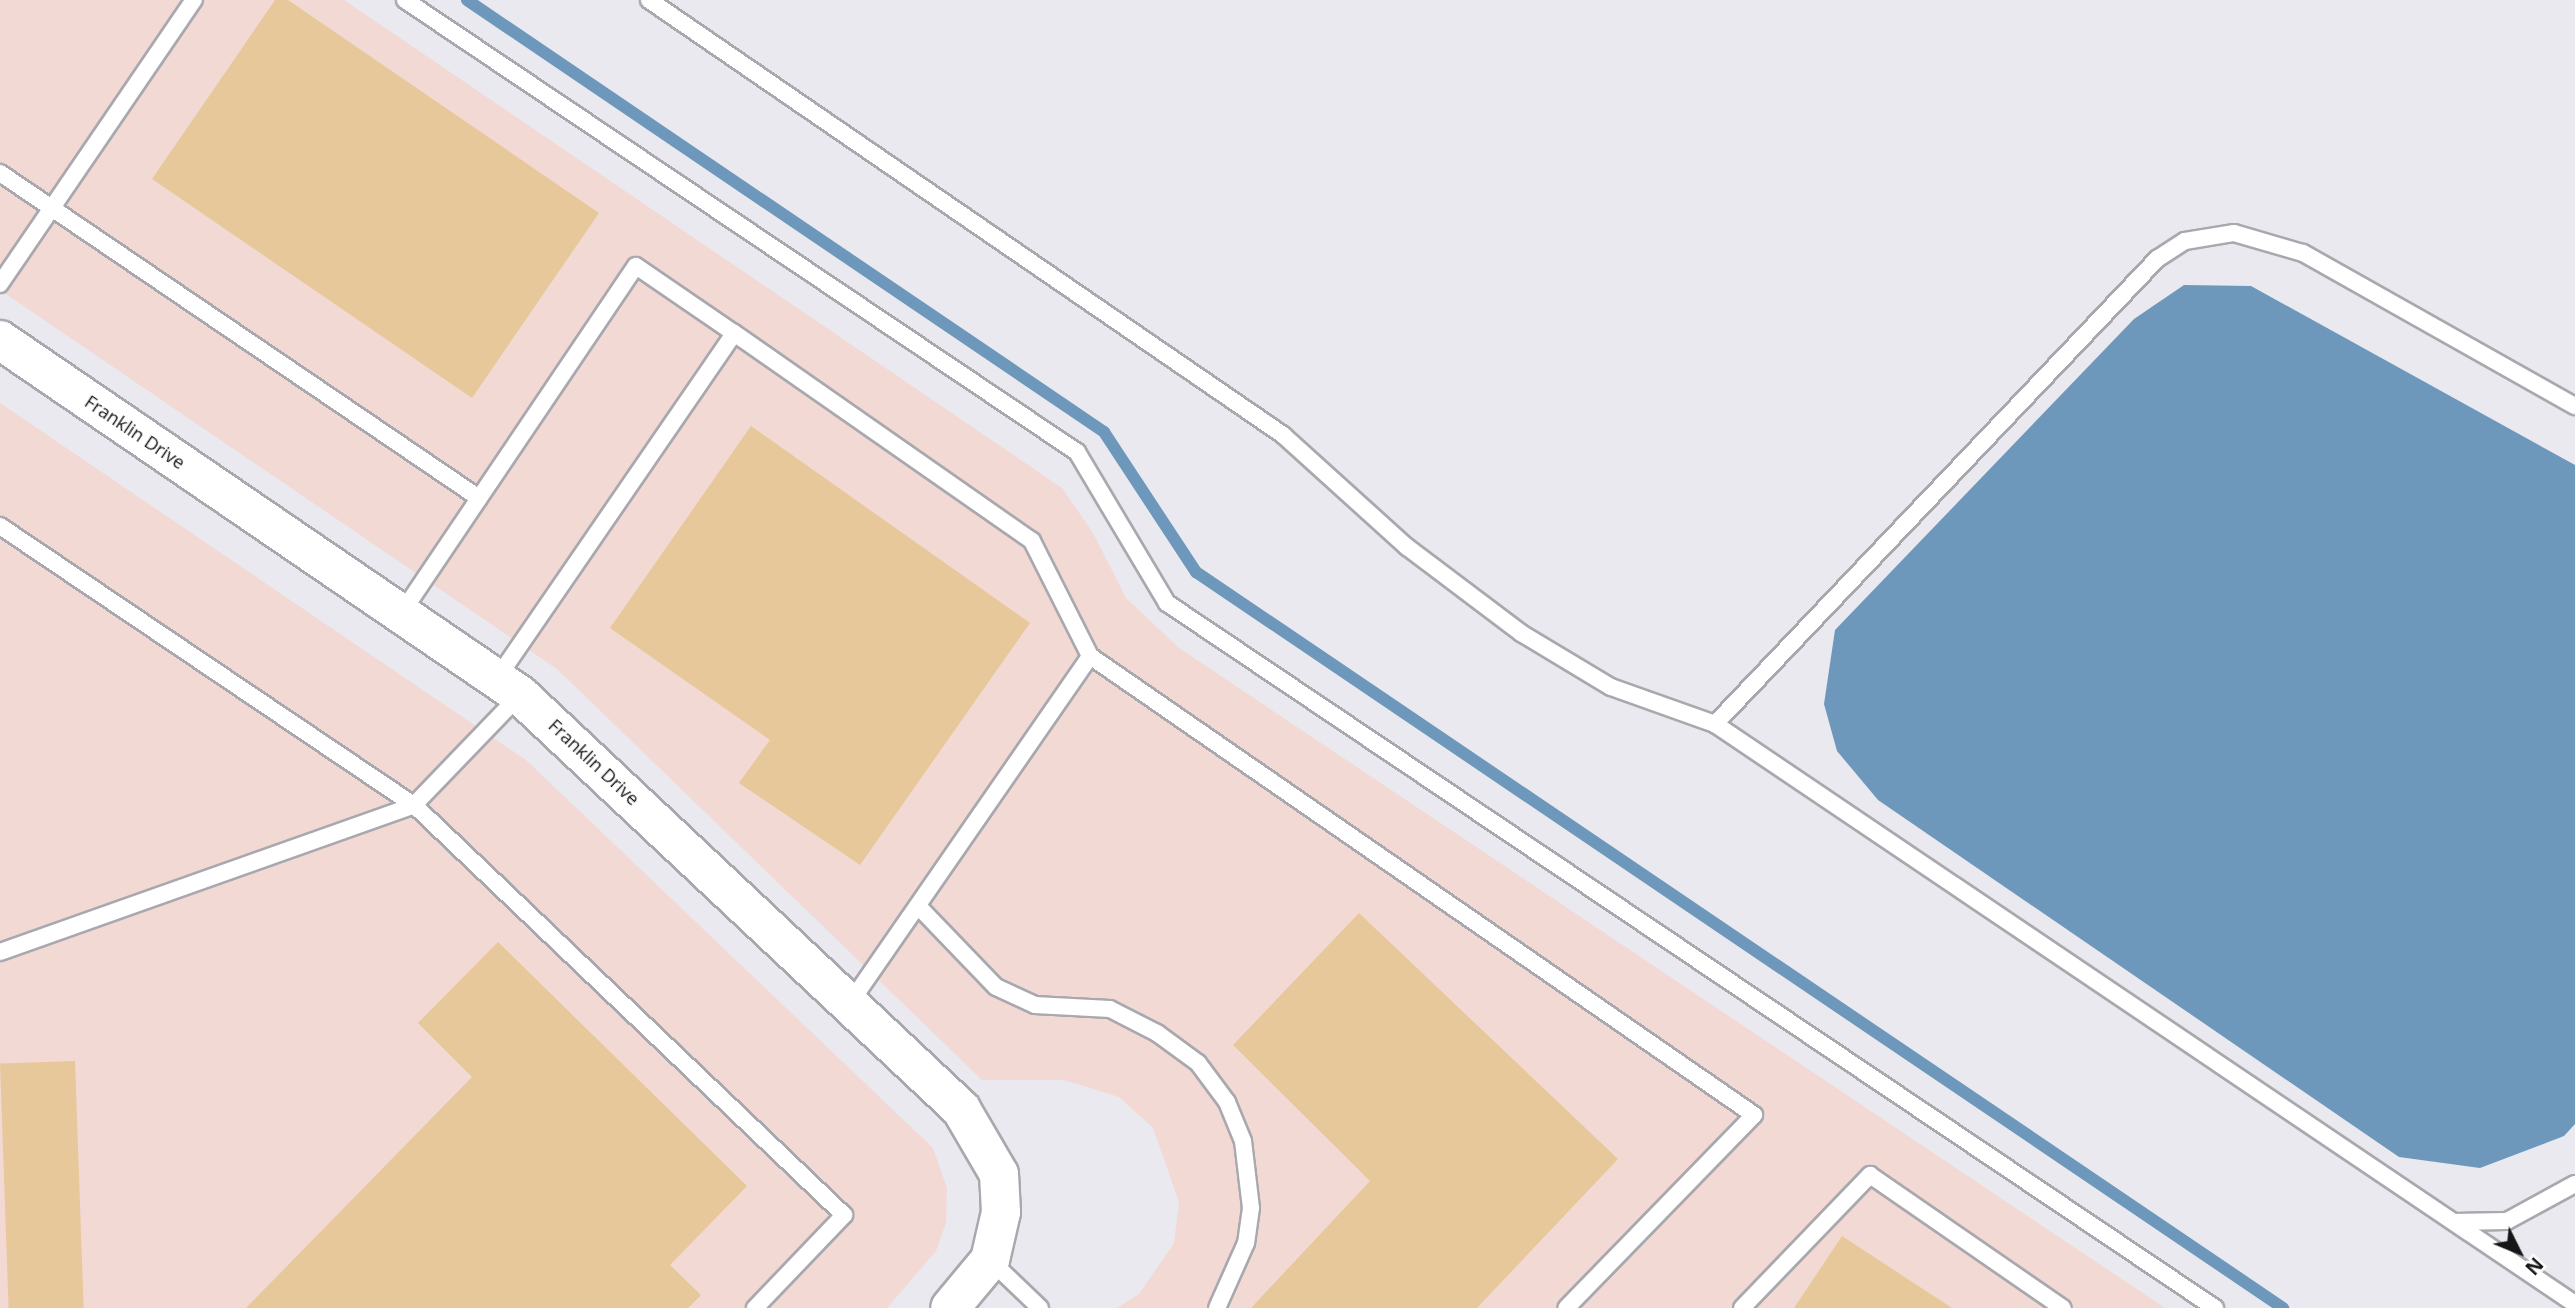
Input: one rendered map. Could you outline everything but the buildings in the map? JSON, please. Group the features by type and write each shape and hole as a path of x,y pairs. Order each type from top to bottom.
{"street":[{"name":"Franklin Drive","path":"0,340 403,611 509,686 961,1109 984,1142 999,1174 1002,1212 990,1260 950,1308"}],"lane":[{"path":"0,284 194,0"},
{"path":"405,0 1077,452 1167,603 2215,1308"},
{"path":"649,0 1283,435 1407,547 1521,633 1611,687 1715,724 2575,1304"},
{"path":"0,173 479,498"},
{"path":"1715,724 2157,259 2185,241 2234,233 2303,253 2575,406"},
{"path":"403,611 636,266 1032,541 1090,656 1754,1115 1566,1308"},
{"path":"0,952 414,804 509,686 734,333"},
{"path":"0,526 414,804 844,1215 755,1308"},
{"path":"850,1003 1090,656"},
{"path":"918,906 996,987 1035,1005 1110,1009 1157,1033 1198,1063 1227,1102 1243,1141 1251,1209 1246,1243 1217,1308"},
{"path":"1742,1308 1870,1175 2063,1308"},
{"path":"2454,1222 2507,1221 2575,1184"},
{"path":"990,1260 1040,1308"}],"shaded area":[{"path":"0,0 344,0 1062,488 1093,533 1126,598 1179,648 2165,1308 1117,1308 1139,1294 1174,1243 1179,1202 1153,1128 1119,1097 1064,1080 982,1080 557,669 0,290"},
{"path":"0,403 526,760 933,1148 947,1188 946,1223 936,1251 887,1308 0,1308"}],"water":[{"path":"2184,285 2251,286 2575,465 2575,1124 2564,1136 2480,1168 2399,1157 1878,800 1837,751 1824,704 1835,630 2134,319"}],"waterway":[{"path":"467,0 1104,432 1196,572 2283,1308"}]}
